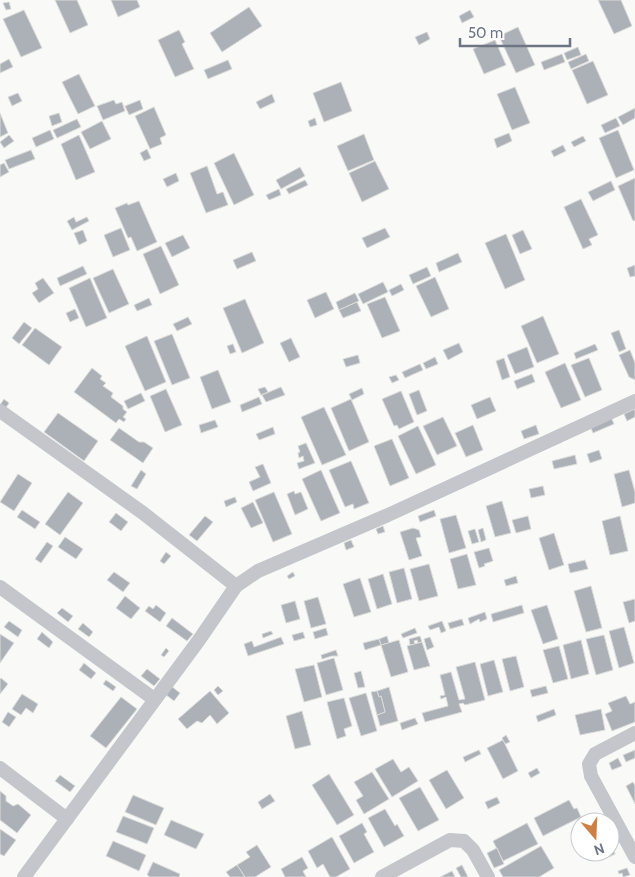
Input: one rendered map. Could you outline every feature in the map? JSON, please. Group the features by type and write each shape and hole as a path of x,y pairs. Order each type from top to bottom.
{"street":[{"path":"24,877 199,640 236,586 258,571 388,515 635,401"},
{"path":"0,411 142,513 236,586"},
{"path":"0,587 154,699"},
{"path":"635,732 595,754 589,764 591,776 635,857"},
{"path":"0,768 67,819"},
{"path":"382,877 450,840 464,841 473,850 488,877"}],"building":[{"path":"55,0 77,0 88,25 70,33"},
{"path":"111,0 137,0 140,7 118,17"},
{"path":"598,0 621,0 632,26 614,34"},
{"path":"9,2 11,9 6,10 3,3"},
{"path":"249,7 262,26 222,52 210,33"},
{"path":"24,10 42,48 21,57 3,19"},
{"path":"470,10 474,17 462,23 459,16"},
{"path":"518,27 535,65 516,73 499,36"},
{"path":"179,30 185,42 182,44 194,69 175,77 158,40"},
{"path":"427,32 430,39 419,45 415,37"},
{"path":"495,40 506,65 484,74 473,49"},
{"path":"578,47 581,55 567,60 564,53"},
{"path":"562,54 565,62 544,70 541,62"},
{"path":"586,54 589,61 571,69 568,62"},
{"path":"9,59 13,67 0,73 0,64"},
{"path":"228,60 232,69 208,79 204,70"},
{"path":"593,61 608,95 587,104 572,70"},
{"path":"79,74 95,106 78,114 62,82"},
{"path":"341,82 352,111 324,122 313,93"},
{"path":"515,87 530,123 512,130 497,94"},
{"path":"18,93 22,101 12,106 8,97"},
{"path":"272,94 275,102 260,109 256,102"},
{"path":"114,100 116,104 122,102 125,111 103,120 97,106"},
{"path":"140,100 143,109 129,115 125,106"},
{"path":"154,107 166,135 160,138 162,144 150,149 135,116"},
{"path":"635,108 635,118 623,125 618,117"},
{"path":"0,113 8,133 0,137"},
{"path":"59,113 62,122 52,126 49,116"},
{"path":"315,118 317,125 310,127 308,121"},
{"path":"616,118 620,126 605,133 601,125"},
{"path":"77,119 81,127 57,138 53,130"},
{"path":"102,121 111,139 90,149 81,132"},
{"path":"50,130 54,139 36,147 32,138"},
{"path":"618,130 634,170 616,178 599,138"},
{"path":"509,133 512,141 497,148 494,139"},
{"path":"364,134 374,160 348,171 337,146"},
{"path":"9,135 14,141 4,148 0,142"},
{"path":"79,135 95,172 76,180 61,144"},
{"path":"583,136 586,141 574,147 571,142"},
{"path":"563,145 566,151 554,157 551,151"},
{"path":"147,149 151,158 144,161 140,153"},
{"path":"31,150 35,159 9,169 5,160"},
{"path":"234,153 254,195 234,205 214,163"},
{"path":"375,161 389,189 362,202 349,173"},
{"path":"4,163 9,172 0,177 0,165"},
{"path":"207,166 217,194 223,192 228,205 206,213 190,173"},
{"path":"300,167 305,176 281,189 276,180"},
{"path":"176,173 179,181 167,187 163,179"},
{"path":"635,178 635,220 633,221 618,186"},
{"path":"305,180 308,185 289,194 286,189"},
{"path":"611,181 615,190 593,201 588,192"},
{"path":"279,189 281,195 269,200 266,195"},
{"path":"581,199 598,235 589,239 592,245 583,249 564,207"},
{"path":"139,201 157,242 137,251 131,237 128,238 115,208"},
{"path":"74,217 76,222 87,217 89,221 72,230 67,221"},
{"path":"121,228 130,250 113,257 104,235"},
{"path":"385,228 390,237 367,248 362,238"},
{"path":"83,230 87,241 79,245 74,233"},
{"path":"523,230 532,249 520,254 512,235"},
{"path":"506,234 525,280 505,289 485,243"},
{"path":"183,235 190,248 172,257 165,243"},
{"path":"161,246 179,285 160,294 143,254"},
{"path":"252,252 256,261 237,269 233,260"},
{"path":"458,253 462,262 439,272 436,263"},
{"path":"635,265 635,276 630,277 627,268"},
{"path":"83,266 87,274 60,286 57,278"},
{"path":"427,267 431,276 413,284 409,275"},
{"path":"113,269 129,304 109,313 93,278"},
{"path":"435,277 449,309 431,317 416,286"},
{"path":"43,278 54,293 39,303 32,293 38,289 35,283"},
{"path":"90,278 107,318 86,327 69,288"},
{"path":"383,282 388,292 363,304 358,294"},
{"path":"401,284 404,290 392,296 389,290"},
{"path":"326,292 334,309 315,318 307,300"},
{"path":"355,293 359,301 339,310 336,302"},
{"path":"385,297 400,331 382,338 367,304"},
{"path":"149,298 152,305 137,311 134,305"},
{"path":"245,299 264,343 242,353 223,308"},
{"path":"357,302 361,311 343,318 339,310"},
{"path":"75,309 79,318 70,322 66,313"},
{"path":"543,316 559,354 537,363 521,326"},
{"path":"188,317 192,324 177,331 173,324"},
{"path":"24,322 32,328 19,344 12,338"},
{"path":"35,328 62,347 49,365 22,345"},
{"path":"619,330 626,349 619,352 611,333"},
{"path":"172,334 190,378 172,385 154,341"},
{"path":"147,336 166,382 145,391 125,346"},
{"path":"291,338 300,357 289,362 280,343"},
{"path":"459,343 463,352 448,360 443,350"},
{"path":"233,344 236,352 230,354 227,346"},
{"path":"595,344 598,350 576,359 574,353"},
{"path":"527,347 534,367 515,374 507,355"},
{"path":"630,350 635,363 635,380 629,377 619,355"},
{"path":"358,355 360,363 346,367 343,359"},
{"path":"435,357 438,364 426,369 423,363"},
{"path":"504,358 510,377 502,380 496,361"},
{"path":"589,358 602,390 585,397 571,365"},
{"path":"565,363 581,400 561,408 545,372"},
{"path":"420,364 423,370 405,378 402,372"},
{"path":"92,368 102,376 100,379 106,383 103,386 113,393 111,397 123,406 123,409 127,412 123,417 126,419 124,422 119,419 116,423 74,392"},
{"path":"218,370 231,402 212,409 200,377"},
{"path":"532,374 535,382 517,389 514,381"},
{"path":"396,375 399,380 392,383 389,377"},
{"path":"265,387 268,392 261,395 258,389"},
{"path":"281,387 285,395 266,402 262,395"},
{"path":"362,388 364,394 352,400 349,394"},
{"path":"166,389 182,425 165,432 150,396"},
{"path":"419,390 427,411 417,415 409,394"},
{"path":"401,391 414,422 399,429 397,425 394,426 382,399"},
{"path":"141,393 145,401 128,409 124,401"},
{"path":"259,397 262,404 242,412 240,405"},
{"path":"490,397 496,411 477,419 471,405"},
{"path":"4,399 9,403 5,409 0,405"},
{"path":"351,399 369,442 349,451 331,408"},
{"path":"324,407 346,455 322,465 301,417"},
{"path":"635,409 635,417 627,421 624,414"},
{"path":"58,413 98,441 84,461 44,432"},
{"path":"443,417 457,446 437,455 423,426"},
{"path":"611,417 614,424 593,433 590,426"},
{"path":"215,420 218,427 201,433 199,425"},
{"path":"473,425 483,450 466,457 455,433"},
{"path":"536,425 539,434 524,439 521,431"},
{"path":"418,426 436,465 416,474 398,436"},
{"path":"273,427 275,434 259,440 256,434"},
{"path":"119,428 139,442 144,442 153,448 143,463 110,440"},
{"path":"392,439 409,478 390,486 374,446"},
{"path":"306,443 315,463 299,469 297,463 304,461 303,456 299,458 298,446"},
{"path":"599,450 602,459 590,463 587,454"},
{"path":"575,455 577,464 554,469 552,461"},
{"path":"351,461 369,503 354,509 353,504 345,507 329,470"},
{"path":"263,464 271,483 253,491 249,482 260,477 255,467"},
{"path":"141,470 146,474 137,489 131,486"},
{"path":"321,470 340,513 321,521 302,479"},
{"path":"629,470 635,492 635,503 622,507 614,474"},
{"path":"18,474 32,483 14,511 0,502"},
{"path":"543,486 545,495 531,498 529,489"},
{"path":"294,491 295,494 301,492 308,509 295,515 287,494"},
{"path":"68,492 83,503 60,535 45,524"},
{"path":"274,492 292,534 273,542 255,500"},
{"path":"235,497 237,502 226,507 224,501"},
{"path":"502,501 511,533 495,537 486,506"},
{"path":"253,502 263,523 251,528 241,508"},
{"path":"22,510 40,522 35,529 17,517"},
{"path":"434,510 436,516 420,522 418,516"},
{"path":"116,513 128,522 121,531 109,522"},
{"path":"456,515 466,548 449,553 440,519"},
{"path":"205,516 213,522 197,541 189,535"},
{"path":"528,516 531,529 516,533 512,520"},
{"path":"620,516 628,551 610,555 602,521"},
{"path":"383,526 385,532 378,534 376,529"},
{"path":"413,528 419,530 421,537 416,538 422,556 409,560 400,532"},
{"path":"483,528 486,540 481,542 478,530"},
{"path":"475,529 479,542 472,544 468,531"},
{"path":"554,533 564,565 549,570 539,538"},
{"path":"65,537 83,549 76,559 58,547"},
{"path":"351,540 354,547 346,550 344,543"},
{"path":"47,542 53,546 41,563 35,559"},
{"path":"489,548 493,561 479,568 474,552"},
{"path":"166,552 171,556 164,564 160,561"},
{"path":"467,554 476,585 458,589 450,559"},
{"path":"585,560 588,569 570,573 568,564"},
{"path":"429,564 438,596 419,601 410,569"},
{"path":"404,568 412,599 397,603 389,572"},
{"path":"114,572 130,583 123,592 107,580"},
{"path":"293,572 295,576 289,579 287,576"},
{"path":"383,574 392,604 377,609 368,579"},
{"path":"516,576 518,583 506,586 504,580"},
{"path":"360,578 371,612 354,617 343,584"},
{"path":"591,586 602,628 586,632 574,591"},
{"path":"125,596 140,608 131,619 116,608"},
{"path":"318,597 326,624 311,628 304,601"},
{"path":"635,599 635,621 629,623 623,602"},
{"path":"295,601 300,619 286,623 281,605"},
{"path":"156,605 166,613 160,622 145,611 149,606 153,609"},
{"path":"522,605 524,613 493,622 491,614"},
{"path":"547,605 558,639 543,644 531,610"},
{"path":"62,608 73,616 68,622 57,613"},
{"path":"485,612 487,619 480,622 479,619 470,624 468,618"},
{"path":"172,618 193,634 187,641 166,626"},
{"path":"462,619 464,625 450,629 448,623"},
{"path":"9,621 22,630 18,637 4,627"},
{"path":"442,621 446,631 441,633 439,627 430,630 428,626"},
{"path":"83,623 93,632 89,637 78,629"},
{"path":"624,627 634,663 619,668 609,631"},
{"path":"326,628 328,635 315,639 313,632"},
{"path":"415,628 417,633 403,638 401,634"},
{"path":"271,631 273,634 263,638 262,634"},
{"path":"42,632 53,642 49,648 37,639"},
{"path":"303,632 305,638 294,641 292,635"},
{"path":"0,634 14,643 0,663"},
{"path":"604,635 613,670 596,675 586,639"},
{"path":"387,636 389,643 381,645 379,639"},
{"path":"420,636 422,642 418,643 417,640 414,641 415,644 410,645 409,639"},
{"path":"281,637 284,644 248,656 244,644 252,641 254,647"},
{"path":"430,637 434,647 427,650 424,639"},
{"path":"379,639 381,645 365,650 363,643"},
{"path":"399,640 408,672 391,677 381,645"},
{"path":"581,640 589,674 571,679 563,645"},
{"path":"422,642 430,666 414,670 407,646"},
{"path":"559,646 568,679 553,683 543,650"},
{"path":"166,648 169,651 164,657 161,655"},
{"path":"336,650 338,656 322,659 321,655"},
{"path":"516,656 524,687 510,691 502,659"},
{"path":"334,658 343,690 326,695 317,663"},
{"path":"494,660 503,692 488,696 480,664"},
{"path":"475,662 485,700 465,705 463,703 459,704 462,712 425,722 422,713 448,706 446,697 441,699 440,696 445,695 440,675 451,672 459,700 465,699 456,667"},
{"path":"84,663 96,673 91,679 79,670"},
{"path":"314,665 322,697 304,702 295,669"},
{"path":"147,669 160,679 154,686 141,676"},
{"path":"361,671 365,687 358,688 354,673"},
{"path":"0,679 8,684 0,694"},
{"path":"106,680 116,687 113,691 103,684"},
{"path":"171,686 180,693 174,701 165,694"},
{"path":"218,686 223,691 218,695 214,690"},
{"path":"546,686 548,693 532,697 530,690"},
{"path":"389,687 398,721 380,726 377,715 385,712 381,696 379,697 377,691"},
{"path":"210,691 229,713 217,724 210,715 202,723 197,721 187,729 178,719"},
{"path":"377,691 379,697 381,696 385,712 377,715 371,692"},
{"path":"366,693 377,731 361,736 349,698"},
{"path":"22,694 38,704 33,713 26,708 21,715 12,709"},
{"path":"626,696 630,704 635,702 635,722 612,731 605,714 612,711 608,703"},
{"path":"121,697 137,709 106,748 90,736"},
{"path":"344,698 352,726 344,729 346,736 337,739 327,702"},
{"path":"554,709 556,715 538,722 536,716"},
{"path":"601,709 605,730 580,735 575,715"},
{"path":"302,711 311,745 295,749 286,716"},
{"path":"8,712 16,717 9,727 2,722"},
{"path":"415,718 418,724 402,730 400,723"},
{"path":"506,735 510,742 505,744 502,738"},
{"path":"503,740 518,771 503,779 487,748"},
{"path":"479,750 481,754 465,762 463,757"},
{"path":"635,750 635,758 626,762 623,755"},
{"path":"618,758 622,766 612,770 609,763"},
{"path":"393,759 401,772 409,767 418,781 392,797 375,769"},
{"path":"537,768 540,773 531,778 528,773"},
{"path":"447,770 464,798 446,809 429,780"},
{"path":"372,772 389,799 364,814 356,800 363,796 354,782"},
{"path":"329,774 354,815 337,825 312,785"},
{"path":"60,775 75,786 70,792 55,781"},
{"path":"633,782 635,786 635,804 626,786"},
{"path":"420,787 439,820 418,831 399,798"},
{"path":"0,791 6,796 6,801 13,806 18,804 31,815 17,833 0,820"},
{"path":"270,794 275,801 262,809 258,802"},
{"path":"133,795 164,808 156,825 125,812"},
{"path":"497,797 500,803 488,809 485,802"},
{"path":"569,800 574,809 577,808 579,812 570,812 570,822 543,836 534,818"},
{"path":"385,809 395,826 397,824 404,836 384,847 368,818"},
{"path":"123,816 154,828 147,844 116,832"},
{"path":"171,820 204,834 196,849 164,835"},
{"path":"362,823 367,832 364,834 374,852 354,863 339,836"},
{"path":"527,823 538,844 503,861 493,841"},
{"path":"0,829 16,840 4,856 0,854"},
{"path":"332,837 350,869 336,877 330,877 323,864 317,868 308,851"},
{"path":"113,841 146,855 139,871 106,856"},
{"path":"257,845 271,867 255,877 245,877 237,865 250,857 246,852"},
{"path":"541,846 554,868 539,877 503,877 499,870"},
{"path":"497,848 504,864 494,868 487,853"},
{"path":"302,857 308,868 303,871 306,877 285,877 281,869"},
{"path":"153,862 180,874 179,877 150,877 147,875"},
{"path":"237,865 245,877 230,877 226,872"},
{"path":"462,865 468,877 461,877 456,868"},
{"path":"627,868 630,875 623,877 622,873 619,874 618,871"},
{"path":"452,871 455,877 440,877"}]}
